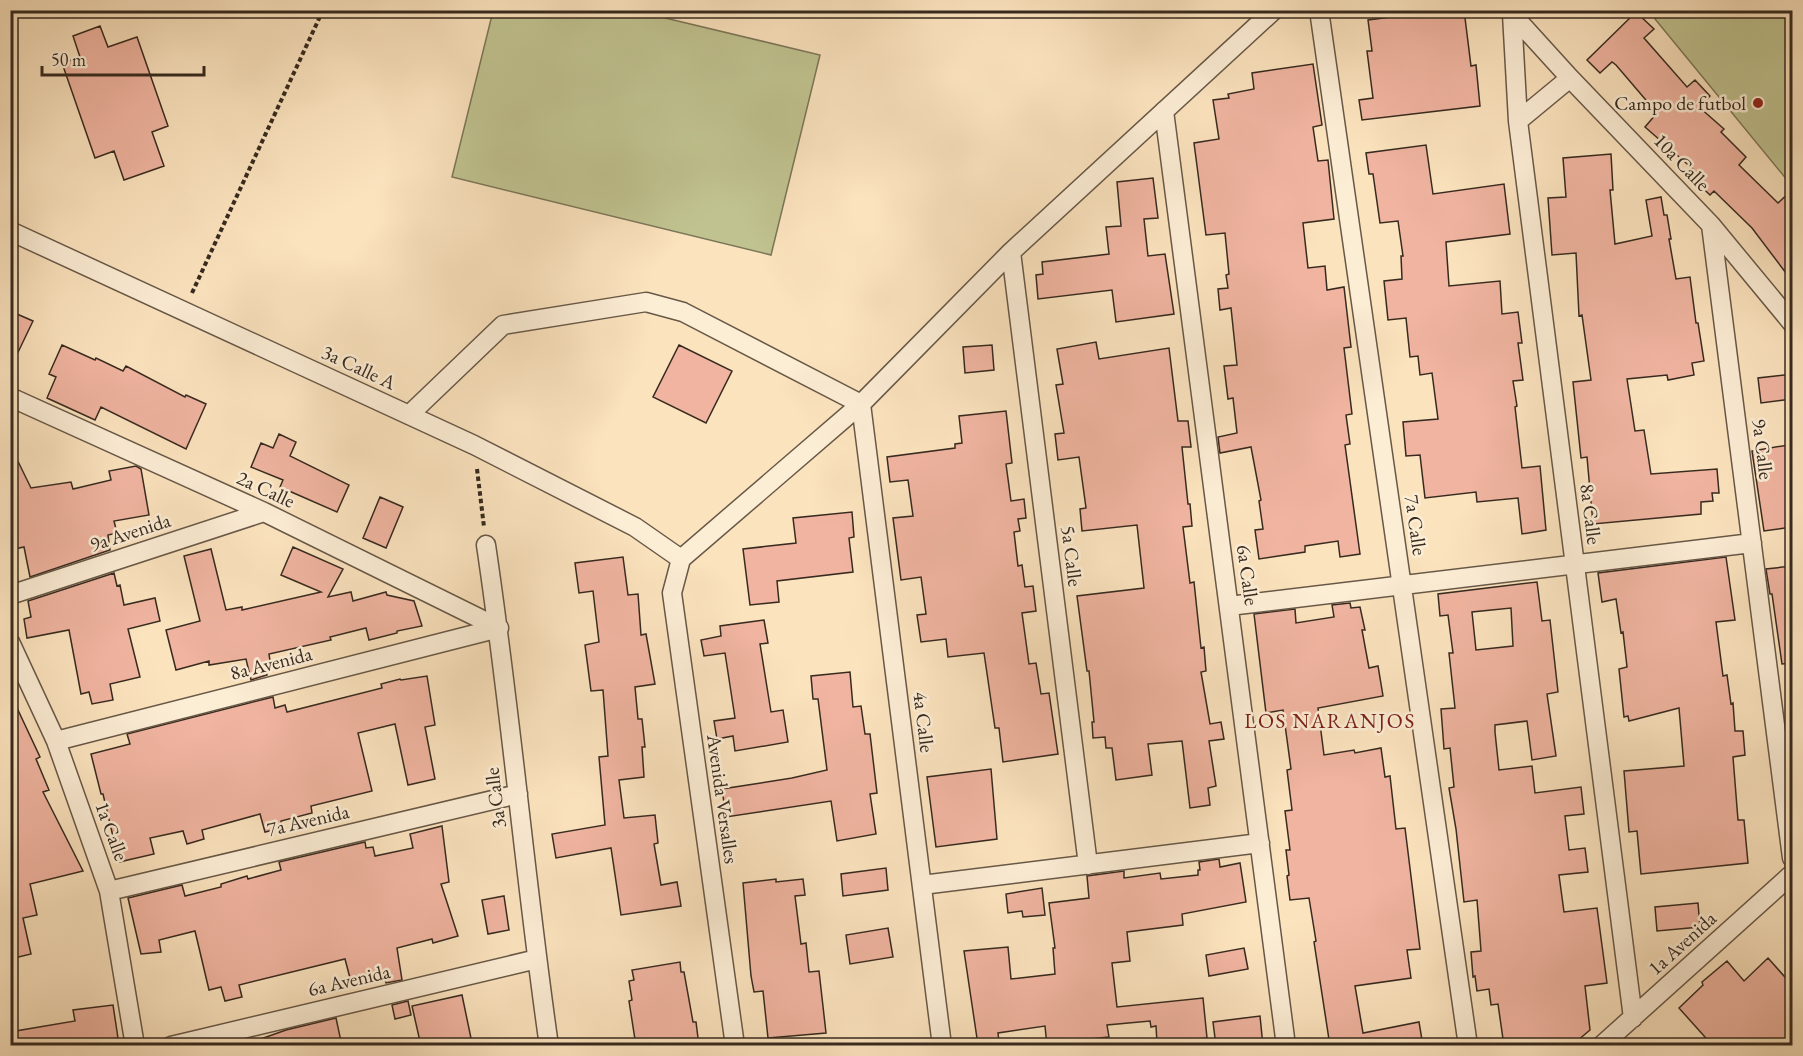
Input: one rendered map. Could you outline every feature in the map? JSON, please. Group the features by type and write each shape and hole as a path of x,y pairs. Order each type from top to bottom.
{"street":[{"path":"681,559 861,404 1011,252 1274,10"},
{"name":"7a Calle","path":"1319,10 1468,1046"},
{"name":"10a Calle","path":"1510,12 1711,225 1792,323"},
{"name":"8a Calle","path":"1510,12 1518,121 1633,1018"},
{"path":"1518,121 1570,78"},
{"name":"6a Calle","path":"1164,111 1286,1046"},
{"name":"9a Calle","path":"1711,225 1792,858"},
{"name":"3a Calle A","path":"10,231 474,445 635,527 681,559"},
{"name":"5a Calle","path":"1011,252 1088,865"},
{"path":"409,415 503,325 646,302 683,312 861,404"},
{"name":"2a Calle","path":"10,397 264,512 499,628"},
{"name":"4a Calle","path":"861,404 942,1046"},
{"name":"9a Avenida","path":"10,595 264,512"},
{"path":"1229,606 1752,543"},
{"name":"3a Calle","path":"486,545 499,628 549,1046"},
{"name":"Avenida Versalles","path":"681,559 672,593 735,1046"},
{"name":"8a Avenida","path":"56,741 499,628"},
{"name":"1a Calle","path":"10,642 56,741 110,891 135,1046"},
{"name":"7a Avenida","path":"110,891 518,794"},
{"path":"922,885 1260,843"},
{"name":"1a Avenida","path":"1601,1046 1792,874"},
{"name":"6a Avenida","path":"171,1046 537,959"}],"path":[{"path":"184,310 323,10"},
{"path":"474,445 486,545"}],"green space":[{"name":"Campo de futbol","path":"1661,10 1792,11 1792,186 1655,19"},
{"path":"493,11 636,11 820,55 771,255 452,177"}],"building":[{"path":"1421,10 1464,10 1471,66 1476,65 1480,106 1362,120 1359,100 1373,98 1367,51 1372,51 1368,20 1422,13"},
{"path":"1636,12 1654,29 1644,38 1687,87 1695,80 1710,96 1699,107 1724,129 1721,132 1746,157 1739,165 1778,203 1792,190 1792,281 1752,228 1714,191 1710,195 1689,175 1694,170 1645,127 1657,113 1616,65 1612,62 1600,73 1587,60"},
{"path":"100,26 108,47 137,37 168,126 152,132 164,166 124,180 114,151 95,158 62,63 80,57 73,36"},
{"path":"1313,64 1322,125 1313,127 1318,161 1328,160 1334,219 1303,223 1308,268 1325,266 1327,290 1344,287 1351,347 1344,348 1352,414 1346,415 1350,444 1345,445 1360,554 1340,557 1338,541 1305,546 1305,552 1259,559 1255,530 1263,529 1259,501 1261,500 1251,447 1220,453 1218,437 1237,433 1233,398 1228,399 1224,366 1237,365 1231,308 1220,310 1218,289 1228,288 1225,233 1206,235 1194,143 1219,139 1213,100 1229,98 1228,94 1254,89 1252,73"},
{"path":"1426,145 1433,194 1504,184 1510,234 1446,242 1449,286 1500,281 1502,314 1518,312 1522,343 1518,343 1523,380 1513,381 1522,468 1540,466 1546,530 1522,534 1518,498 1477,502 1476,492 1425,498 1420,455 1406,456 1403,422 1438,419 1432,373 1420,375 1418,356 1410,357 1406,318 1388,320 1384,281 1402,279 1401,256 1403,256 1398,221 1380,223 1373,174 1369,174 1366,153"},
{"path":"1611,154 1613,190 1610,190 1615,244 1652,236 1646,200 1661,197 1664,215 1667,215 1676,279 1690,277 1704,361 1692,363 1694,375 1668,380 1667,375 1627,379 1635,431 1644,430 1651,474 1717,469 1719,493 1712,493 1713,501 1701,502 1701,514 1593,524 1587,457 1581,458 1573,382 1591,380 1582,315 1579,316 1576,253 1552,255 1548,198 1566,197 1563,158"},
{"path":"1153,178 1158,218 1144,219 1148,256 1165,254 1174,314 1116,322 1112,290 1038,299 1036,275 1043,274 1042,262 1109,254 1106,227 1121,226 1117,182"},
{"path":"10,311 33,321 10,369"},
{"path":"1096,342 1099,359 1169,348 1178,421 1188,421 1191,447 1182,447 1192,526 1183,527 1190,583 1194,582 1201,648 1204,647 1206,671 1201,672 1210,724 1221,722 1224,739 1209,741 1216,786 1208,788 1210,805 1190,808 1182,741 1148,744 1152,775 1116,780 1112,748 1106,748 1105,737 1093,738 1092,722 1094,722 1089,671 1087,671 1077,596 1144,588 1137,525 1082,531 1080,509 1086,508 1079,457 1058,460 1055,434 1064,433 1056,385 1063,384 1057,349"},
{"path":"62,345 123,371 126,366 185,397 186,395 206,404 186,449 101,407 95,420 47,398 56,377 49,374"},
{"path":"679,345 732,371 706,423 653,397"},
{"path":"992,345 994,370 965,373 963,347"},
{"path":"1792,374 1792,399 1761,403 1758,378"},
{"path":"1006,411 1012,463 1006,464 1011,501 1024,499 1026,518 1018,519 1020,531 1014,532 1018,566 1022,565 1025,587 1033,586 1036,611 1022,613 1029,664 1036,663 1041,694 1049,693 1058,754 1003,762 999,728 995,728 984,653 948,657 946,639 921,642 917,615 926,614 921,577 901,580 893,518 913,516 908,480 890,482 887,457 955,448 955,444 962,443 959,416"},
{"path":"279,434 296,442 290,456 349,485 337,512 280,487 283,480 251,467 261,443 273,448"},
{"path":"10,445 31,488 71,482 73,489 111,480 109,471 136,466 141,469 149,515 114,521 117,533 108,535 110,550 30,577 24,547 10,550"},
{"path":"1788,445 1790,456 1792,455 1792,527 1764,531 1752,451"},
{"path":"380,497 403,507 386,548 363,538"},
{"path":"852,512 854,537 849,538 853,572 777,581 779,602 750,605 743,549 796,543 793,518"},
{"path":"293,547 343,569 328,597 351,592 353,601 386,592 387,595 414,601 422,626 369,640 366,628 330,637 331,640 269,654 271,668 266,669 267,675 251,680 246,659 209,665 209,661 176,670 166,630 200,621 184,556 211,549 226,610 242,607 242,610 321,592 281,575"},
{"path":"623,557 628,595 638,594 641,635 646,634 655,684 635,687 638,719 642,719 645,747 642,747 644,777 619,780 624,818 655,815 658,843 654,844 661,885 677,882 681,906 621,915 611,848 556,858 552,834 605,825 599,757 608,756 603,690 591,691 585,645 599,642 593,591 579,593 575,563"},
{"path":"1726,557 1735,620 1716,622 1723,676 1727,675 1731,704 1733,703 1735,731 1743,731 1745,755 1733,757 1738,820 1744,820 1748,863 1641,874 1637,831 1629,832 1624,771 1684,766 1679,708 1629,721 1628,716 1624,717 1619,669 1627,667 1623,632 1621,633 1616,599 1602,602 1598,573"},
{"path":"1792,566 1792,663 1782,664 1766,569"},
{"path":"114,573 117,586 120,585 124,605 155,598 160,621 128,629 140,677 110,684 113,700 92,704 89,692 81,694 69,630 27,638 24,619 31,617 28,601"},
{"path":"1537,582 1542,621 1550,620 1558,692 1547,694 1556,756 1532,760 1527,721 1495,725 1495,732 1499,770 1532,766 1535,793 1581,787 1584,814 1565,816 1569,850 1585,848 1588,872 1559,875 1564,912 1597,908 1607,983 1585,986 1590,1030 1571,1046 1504,1046 1498,1004 1491,1005 1489,989 1477,991 1475,976 1473,977 1471,952 1481,951 1477,900 1464,902 1449,788 1454,787 1450,748 1444,749 1441,709 1455,708 1449,653 1453,653 1448,615 1440,616 1438,594","holes":["1511,608 1513,646 1476,650 1472,612"]},
{"path":"1350,603 1351,608 1360,607 1369,668 1378,666 1383,696 1318,708 1324,755 1381,748 1385,777 1390,776 1396,829 1405,828 1420,949 1407,950 1411,978 1355,986 1363,1033 1419,1022 1423,1046 1330,1046 1309,898 1290,900 1286,850 1290,850 1285,811 1292,810 1287,770 1291,769 1283,710 1266,713 1254,614 1295,609 1296,623 1334,617 1332,605"},
{"path":"764,620 768,643 760,644 771,712 783,710 788,742 735,751 733,736 717,739 714,721 735,718 725,653 704,656 701,640 721,636 720,626"},
{"path":"850,672 853,707 861,706 865,734 870,734 877,793 870,794 876,834 837,841 831,801 726,817 722,789 827,770 818,699 813,699 811,676"},
{"path":"427,676 435,725 425,727 435,779 408,785 395,724 358,733 372,791 311,806 312,813 281,821 282,828 265,832 260,814 202,830 204,839 187,844 183,831 150,838 154,854 119,862 91,754 130,744 127,734 273,697 275,708 285,705 287,712 382,688 381,684 400,679"},
{"path":"10,693 40,757 36,759 49,790 43,792 83,871 30,884 37,915 23,918 31,954 10,959"},
{"path":"991,769 997,839 936,847 927,777"},
{"path":"442,826 449,882 441,884 458,936 433,943 432,939 397,948 402,980 386,983 383,971 350,978 345,959 239,985 242,997 225,1001 221,987 209,990 195,931 159,940 161,952 141,954 128,898 182,885 185,896 221,887 221,884 247,876 248,879 281,870 279,862 365,842 366,848 373,847 375,856 413,848 410,834"},
{"path":"1219,859 1220,867 1240,863 1246,902 1182,914 1183,925 1127,932 1130,961 1112,963 1117,1007 1203,998 1207,1038 1157,1043 1156,1026 1151,1027 1150,1021 1107,1025 1109,1037 1090,1039 1091,1046 1047,1046 1045,1026 998,1033 999,1042 978,1045 964,951 1008,947 1011,979 1055,974 1053,948 1055,948 1049,903 1089,898 1087,876 1124,871 1124,878 1160,873 1161,879 1198,875 1199,862"},
{"path":"886,868 888,890 843,896 841,874"},
{"path":"776,879 776,882 803,879 805,895 795,896 801,944 806,943 809,972 819,971 826,1033 768,1038 763,991 754,992 751,976 743,883"},
{"path":"1042,888 1045,915 1023,917 1022,911 1008,913 1006,894"},
{"path":"504,896 509,930 488,934 482,900"},
{"path":"1698,903 1700,927 1657,931 1655,907"},
{"path":"888,928 893,957 850,964 846,935"},
{"path":"1244,948 1248,969 1209,976 1206,955"},
{"path":"1768,958 1792,985 1792,1046 1713,1046 1679,1008 1703,985 1702,982 1727,961 1744,981"},
{"path":"680,962 693,1022 696,1022 699,1046 636,1046 629,1001 632,1000 629,981 634,980 632,970"},
{"path":"462,995 472,1043 460,1046 421,1046 412,1006"},
{"path":"408,1001 411,1015 395,1019 392,1005"},
{"path":"113,1005 118,1038 103,1040 104,1046 10,1046 10,1032 75,1021 73,1010"},
{"path":"1260,1016 1263,1046 1216,1046 1213,1022"},
{"path":"336,1018 342,1046 255,1046 255,1041 286,1030"}],"place":[{"name":"Campo de futbol","path":"1758,103"}],"district":[{"name":"LOS NARANJOS","path":"1330,721"}]}
